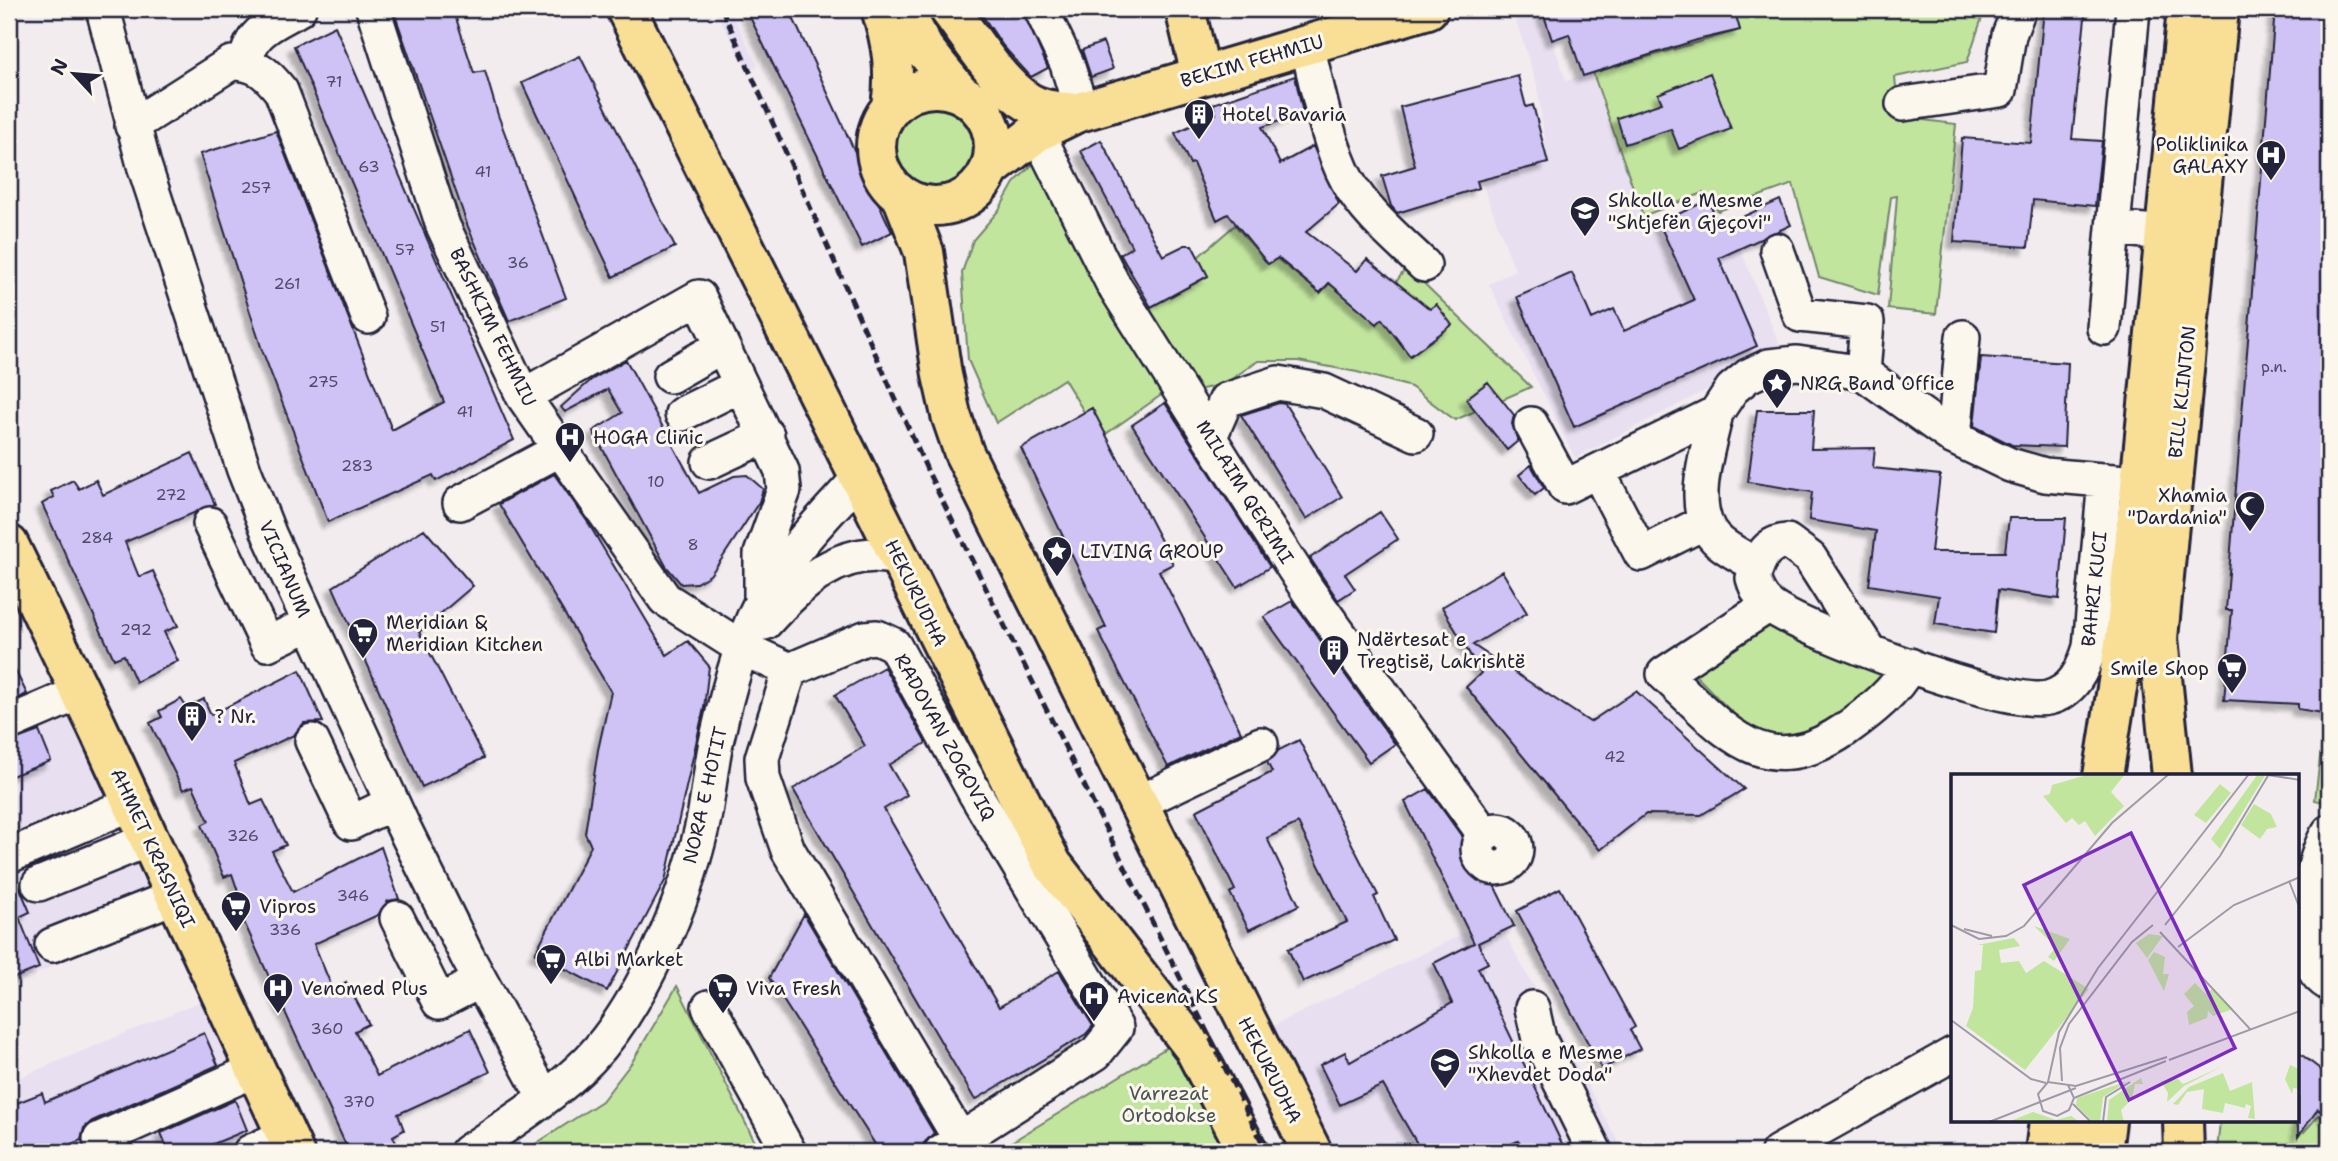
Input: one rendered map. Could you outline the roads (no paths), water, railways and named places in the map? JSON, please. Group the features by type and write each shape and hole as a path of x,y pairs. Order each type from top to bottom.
{"main road":[{"name":"HEKURUDHA","path":"626,9 1052,864 1194,1048 1248,1152"},
{"name":"HEKURUDHA","path":"881,9 891,40 894,64 891,107 880,124 877,154 887,182 902,196 924,252 951,415 964,453 1136,804 1312,1152"},
{"path":"902,196 920,205 957,202 971,194 991,168 994,136 987,117 924,49 903,9"},
{"path":"949,9 1012,90 1038,106 1079,113"},
{"path":"1185,9 1201,75"},
{"name":"BEKIM FEHMIU","path":"991,168 1037,132 1079,113 1428,9"},
{"name":"BILL KLINTON","path":"2145,774 2142,638 2123,482 2165,233 2187,9"},
{"name":"BILL KLINTON","path":"2113,774 2142,638 2219,9"},
{"path":"891,107 906,95 923,88 941,87 967,97"},
{"name":"BEKIM FEHMIU","path":"967,97 1033,113 1079,113"},
{"name":"HEKURUDHA","path":"939,338 942,275 957,202"},
{"name":"AHMET KRASNIQI","path":"12,563 81,692 290,1144"},
{"path":"2104,774 2142,638"},
{"path":"2142,638 2163,774"},
{"path":"2142,638 2172,774"},
{"path":"2045,1152 2049,1122"},
{"path":"2072,1152 2076,1122"},
{"path":"2102,1152 2106,1122"},
{"path":"2128,1152 2133,1122"},
{"path":"2183,1122 2184,1152"}],"street":[{"name":"VICIANUM","path":"103,9 132,126 244,470 309,624 392,803 480,981 544,1097"},
{"path":"247,63 247,48 255,36 299,9"},
{"name":"BASHKIM FEHMIU","path":"373,9 443,226 523,396 665,599 743,648 790,670"},
{"path":"1041,9 1067,64 1079,113"},
{"path":"1903,104 2000,90 2010,35 2019,9"},
{"path":"2104,328 2133,9"},
{"path":"1307,44 1347,180 1373,215 1424,265"},
{"path":"132,126 231,63 247,63 269,76 281,91 368,317"},
{"name":"MILAIM QERIMI","path":"1037,132 1112,282 1210,437 1309,592 1484,834"},
{"path":"2113,228 2165,233"},
{"path":"1777,250 1800,314 1867,321 1863,373"},
{"path":"523,396 699,297 782,471 784,490 761,554 761,602"},
{"path":"1954,438 1963,337"},
{"path":"670,376 722,346"},
{"path":"1757,565 1723,546 1705,522 1701,501 1716,413 1732,389 1748,376 1769,366 1797,363 1863,373 1954,438 2010,465 2045,475 2123,482"},
{"path":"1210,437 1226,400 1278,383 1324,391 1416,434"},
{"path":"682,414 741,385"},
{"path":"1531,424 1565,487 1716,413"},
{"path":"709,462 767,435"},
{"path":"460,503 561,449"},
{"path":"1598,472 1641,554 1705,522"},
{"name":"NORA E HOTIT","path":"467,1152 544,1097 591,1058 628,1009 676,911 702,827 717,738 743,648 761,602 780,571 860,477"},
{"name":"BAHRI KUCI","path":"1769,605 1949,681 2024,698 2045,699 2061,693 2073,684 2084,666 2123,482"},
{"path":"210,524 267,644 309,624"},
{"path":"1868,649 1810,558 1787,541 1775,542 1765,550 1753,578 1758,592 1769,605 1664,674 1743,743 1786,755 1826,742 1886,698 1910,665"},
{"name":"NORA E HOTIT","path":"743,648 806,580 836,563 861,556 884,554 899,559"},
{"name":"RADOVAN ZOGOVIQ","path":"865,638 877,638 894,645 975,793 1116,1028 1096,1054 950,1145 788,850 764,778 762,758 790,670 865,638"},
{"path":"9,723 81,692"},
{"path":"312,741 351,823 392,803"},
{"path":"1136,804 1261,744"},
{"path":"9,856 133,803"},
{"path":"2329,832 2314,866 2308,936 2314,969 2329,984"},
{"path":"39,884 150,839"},
{"path":"52,945 176,896"},
{"path":"397,918 439,1002 480,981"},
{"path":"709,1007 789,1152"},
{"path":"1532,1008 1539,1039 1595,1152"},
{"path":"1778,1152 1951,1055"},
{"path":"100,1139 256,1070"},
{"path":"250,1152 290,1144"}],"railway":[{"path":"722,9 928,472 1267,1152"}],"place":[{"name":"Hotel Bavaria","path":"1199,141"},
{"name":"Poliklinika GALAXY","path":"2271,182"},
{"name":"Shkolla e Mesme \"Shtjefën Gjeçovi\"","path":"1585,238"},
{"name":"NRG Band Office","path":"1777,410"},
{"name":"HOGA Clinic","path":"570,464"},
{"name":"Xhamia \"Dardania\"","path":"2250,533"},
{"name":"LIVING GROUP","path":"1057,578"},
{"name":"Meridian & Meridian Kitchen","path":"363,660"},
{"name":"Ndërtesat e Tregtisë, Lakrishtë","path":"1334,677"},
{"name":"Smile Shop","path":"2232,695"},
{"name":"? Nr.","path":"192,743"},
{"name":"Vipros","path":"236,933"},
{"name":"Albi Market","path":"551,986"},
{"name":"Venomed Plus","path":"278,1015"},
{"name":"Viva Fresh","path":"723,1015"},
{"name":"Avicena KS","path":"1094,1023"},
{"name":"Shkolla e Mesme \"Xhevdet Doda\"","path":"1445,1090"}],"park label":[{"name":"Varrezat Ortodokse","path":"1169,1104"}]}
